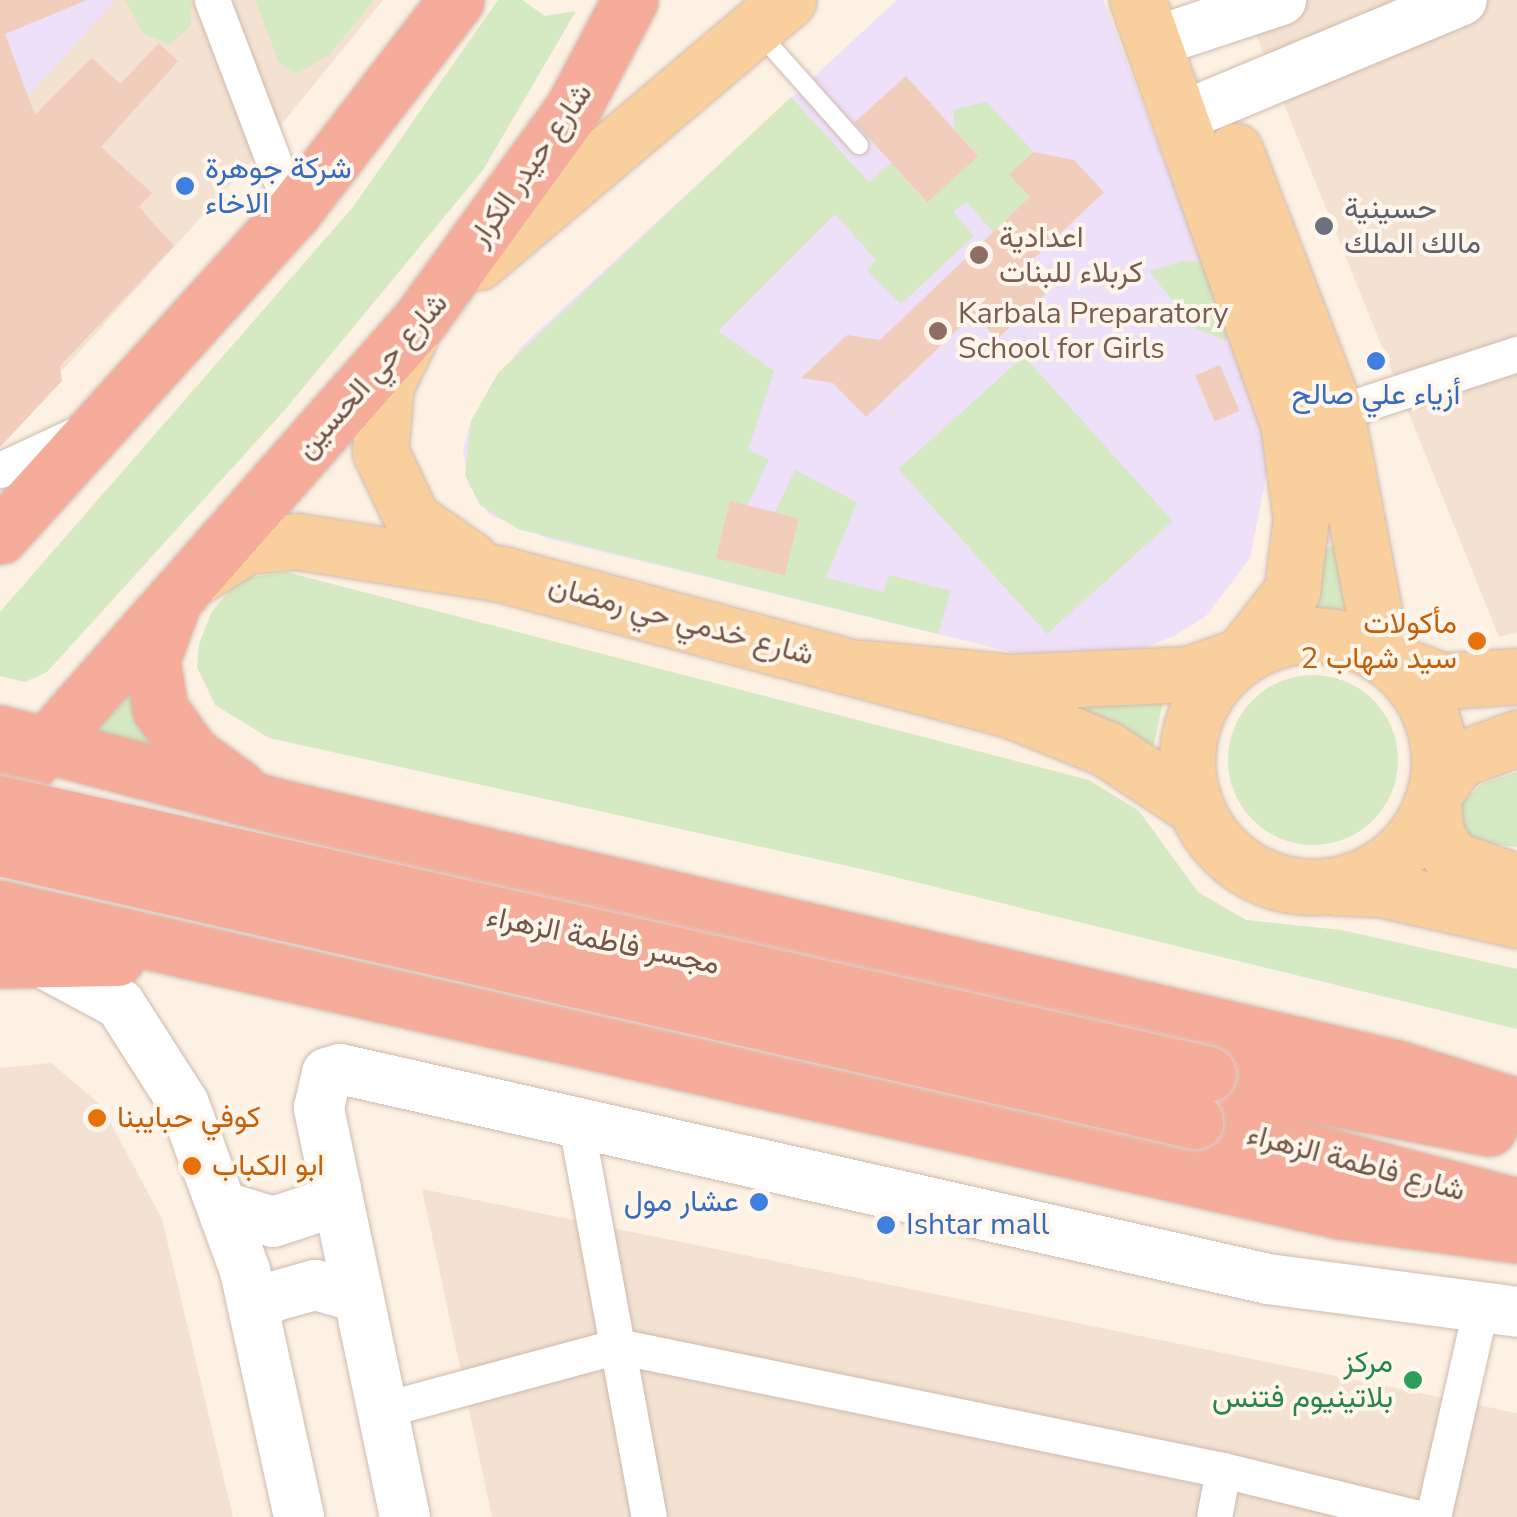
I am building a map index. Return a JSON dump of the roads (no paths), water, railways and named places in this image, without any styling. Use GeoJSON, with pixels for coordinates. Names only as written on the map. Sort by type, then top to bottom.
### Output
{"type":"FeatureCollection","features":[{"type":"Feature","properties":{"kind":"highway"},"geometry":{"type":"LineString","coordinates":[[0,536],[13,496],[116,407],[293,212],[456,0]]}},
{"type":"Feature","properties":{"kind":"highway","name":"شارع حيدر الكرار"},"geometry":{"type":"LineString","coordinates":[[419,321],[572,110],[630,0]]}},
{"type":"Feature","properties":{"kind":"highway","name":"شارع حي الحسين"},"geometry":{"type":"LineString","coordinates":[[0,801],[23,739],[188,583],[419,321]]}},
{"type":"Feature","properties":{"kind":"highway"},"geometry":{"type":"LineString","coordinates":[[188,583],[157,635],[153,673],[160,709],[214,772],[292,810]]}},
{"type":"Feature","properties":{"kind":"highway"},"geometry":{"type":"LineString","coordinates":[[23,739],[292,810],[1037,980],[1397,1068],[1517,1106]]}},
{"type":"Feature","properties":{"kind":"highway","name":"مجسر فاطمة الزهراء"},"geometry":{"type":"LineString","coordinates":[[0,801],[1201,1097]]}},
{"type":"Feature","properties":{"kind":"highway"},"geometry":{"type":"LineString","coordinates":[[232,965],[198,952],[173,926],[162,891],[168,855],[190,826],[222,808],[292,810]]}},
{"type":"Feature","properties":{"kind":"highway","name":"مجسر فاطمة الزهراء"},"geometry":{"type":"LineString","coordinates":[[0,848],[1201,1097]]}},
{"type":"Feature","properties":{"kind":"highway"},"geometry":{"type":"LineString","coordinates":[[0,908],[232,965],[1340,1211],[1517,1235]]}},
{"type":"Feature","properties":{"kind":"highway"},"geometry":{"type":"LineString","coordinates":[[16,959],[232,965]]}},
{"type":"Feature","properties":{"kind":"highway","name":"شارع فاطمة الزهراء"},"geometry":{"type":"LineString","coordinates":[[1201,1097],[1517,1133]]}},
{"type":"Feature","properties":{"kind":"highway","name":"شارع فاطمة الزهراء"},"geometry":{"type":"LineString","coordinates":[[1201,1097],[1517,1206]]}},
{"type":"Feature","properties":{"kind":"main road"},"geometry":{"type":"LineString","coordinates":[[1280,0],[1163,17],[1198,110],[1336,412],[1377,635],[1434,719],[1436,835],[1452,859],[1517,882]]}},
{"type":"Feature","properties":{"kind":"main road"},"geometry":{"type":"LineString","coordinates":[[1198,110],[1462,0]]}},
{"type":"Feature","properties":{"kind":"main road","name":"شارع حي الحسين"},"geometry":{"type":"LineString","coordinates":[[419,321],[530,214],[772,15]]}},
{"type":"Feature","properties":{"kind":"main road"},"geometry":{"type":"LineString","coordinates":[[1198,110],[1297,474],[1292,591],[1241,656],[1210,686],[1191,723],[1185,765],[1193,806],[1214,842],[1246,869],[1285,885],[1381,889],[1517,920]]}},
{"type":"Feature","properties":{"kind":"main road"},"geometry":{"type":"LineString","coordinates":[[419,321],[386,385],[379,422],[387,474],[431,536],[501,574]]}},
{"type":"Feature","properties":{"kind":"main road"},"geometry":{"type":"LineString","coordinates":[[188,583],[246,546],[296,541],[501,574]]}},
{"type":"Feature","properties":{"kind":"main road","name":"شارع خدمي حي رمضان"},"geometry":{"type":"LineString","coordinates":[[501,574],[862,668]]}},
{"type":"Feature","properties":{"kind":"main road"},"geometry":{"type":"LineString","coordinates":[[862,668],[1009,682],[1190,674],[1278,639],[1319,634],[1359,642],[1394,663],[1442,681],[1517,676]]}},
{"type":"Feature","properties":{"kind":"main road"},"geometry":{"type":"LineString","coordinates":[[862,668],[1075,734],[1193,806]]}},
{"type":"Feature","properties":{"kind":"main road"},"geometry":{"type":"LineString","coordinates":[[1326,888],[1392,861],[1458,760],[1517,738]]}},
{"type":"Feature","properties":{"kind":"main road"},"geometry":{"type":"LineString","coordinates":[[16,959],[94,983],[144,1034],[228,1208],[298,1517]]}},
{"type":"Feature","properties":{"kind":"main road"},"geometry":{"type":"LineString","coordinates":[[405,1517],[318,1092],[327,1073],[363,1071],[576,1124],[1268,1279],[1499,1309]]}},
{"type":"Feature","properties":{"kind":"main road"},"geometry":{"type":"LineString","coordinates":[[228,1208],[273,1222],[297,1218],[336,1189]]}},
{"type":"Feature","properties":{"kind":"main road"},"geometry":{"type":"LineString","coordinates":[[254,1312],[272,1297],[315,1285],[358,1297]]}},
{"type":"Feature","properties":{"kind":"street"},"geometry":{"type":"LineString","coordinates":[[212,0],[293,212]]}},
{"type":"Feature","properties":{"kind":"street"},"geometry":{"type":"LineString","coordinates":[[1336,412],[1517,354]]}},
{"type":"Feature","properties":{"kind":"street"},"geometry":{"type":"LineString","coordinates":[[576,1124],[649,1517]]}},
{"type":"Feature","properties":{"kind":"street"},"geometry":{"type":"LineString","coordinates":[[1433,1517],[1499,1309]]}},
{"type":"Feature","properties":{"kind":"street"},"geometry":{"type":"LineString","coordinates":[[382,1410],[616,1346],[1224,1470],[1414,1517]]}},
{"type":"Feature","properties":{"kind":"street"},"geometry":{"type":"LineString","coordinates":[[1214,1517],[1224,1470]]}},
{"type":"Feature","properties":{"kind":"lane"},"geometry":{"type":"LineString","coordinates":[[772,15],[859,145]]}},
{"type":"Feature","properties":{"kind":"place","name":"شركة جوهرة الاخاء"},"geometry":{"type":"Point","coordinates":[185,186]}},
{"type":"Feature","properties":{"kind":"place","name":"حسينية مالك الملك"},"geometry":{"type":"Point","coordinates":[1324,226]}},
{"type":"Feature","properties":{"kind":"place","name":"اعدادية كربلاء للبنات"},"geometry":{"type":"Point","coordinates":[979,255]}},
{"type":"Feature","properties":{"kind":"place","name":"Karbala Preparatory School for Girls"},"geometry":{"type":"Point","coordinates":[938,331]}},
{"type":"Feature","properties":{"kind":"place","name":"أزياء علي صالح"},"geometry":{"type":"Point","coordinates":[1376,361]}},
{"type":"Feature","properties":{"kind":"place","name":"مأكولات سيد شهاب 2"},"geometry":{"type":"Point","coordinates":[1477,641]}},
{"type":"Feature","properties":{"kind":"place","name":"كوفي حبايبنا"},"geometry":{"type":"Point","coordinates":[97,1118]}},
{"type":"Feature","properties":{"kind":"place","name":"ابو الكباب"},"geometry":{"type":"Point","coordinates":[192,1166]}},
{"type":"Feature","properties":{"kind":"place","name":"عشار مول"},"geometry":{"type":"Point","coordinates":[759,1202]}},
{"type":"Feature","properties":{"kind":"place","name":"Ishtar mall"},"geometry":{"type":"Point","coordinates":[886,1225]}},
{"type":"Feature","properties":{"kind":"place","name":"مركز بلاتينيوم فتنس"},"geometry":{"type":"Point","coordinates":[1413,1380]}}]}
